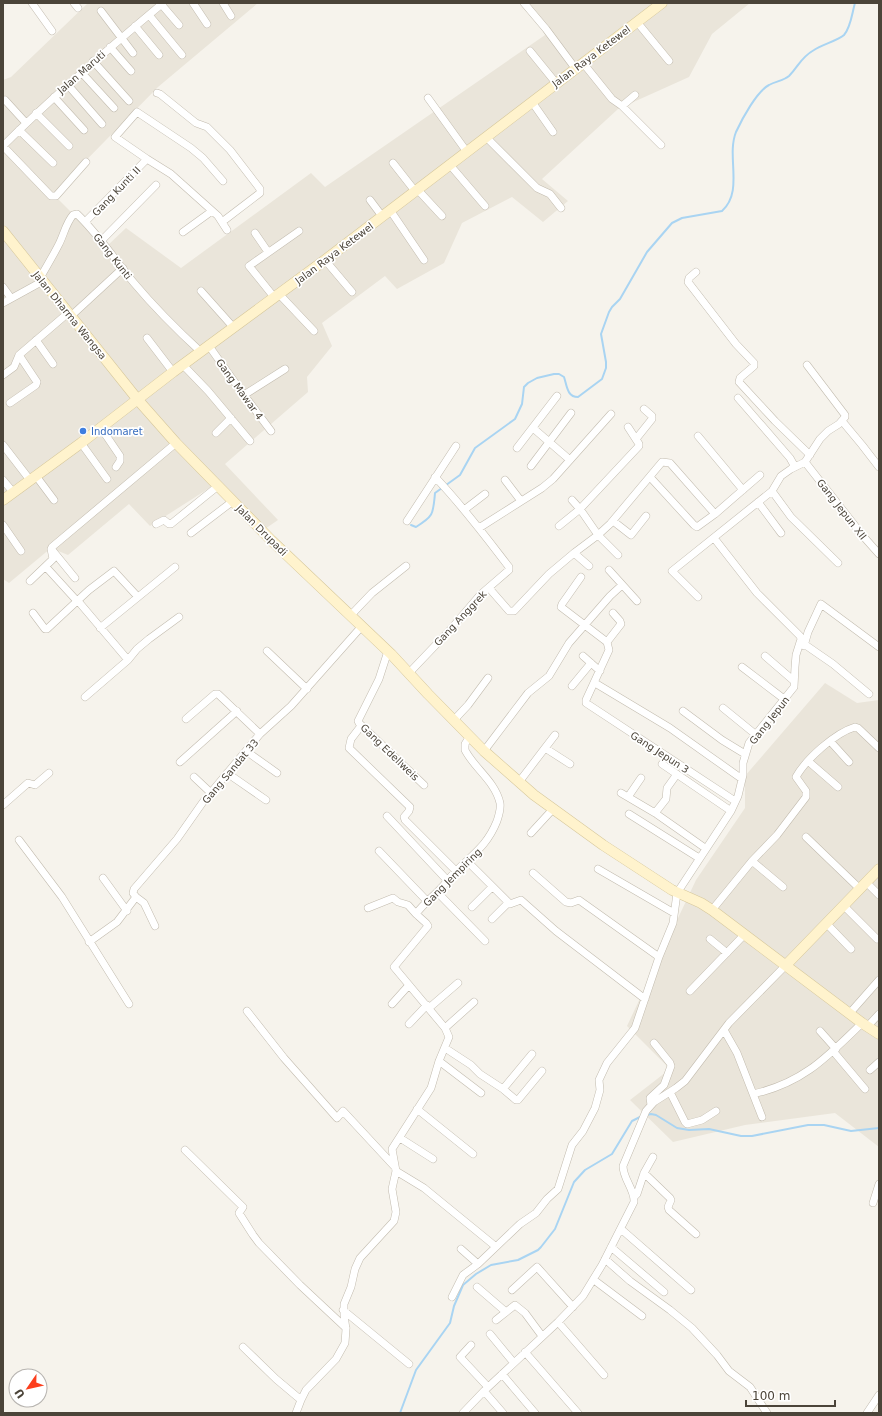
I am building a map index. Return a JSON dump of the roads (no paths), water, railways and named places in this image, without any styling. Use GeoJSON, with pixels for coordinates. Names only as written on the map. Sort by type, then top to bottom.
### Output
{"type":"FeatureCollection","features":[{"type":"Feature","properties":{"kind":"street"},"geometry":{"type":"LineString","coordinates":[[32,3],[52,30]]}},
{"type":"Feature","properties":{"kind":"street"},"geometry":{"type":"LineString","coordinates":[[193,3],[207,24]]}},
{"type":"Feature","properties":{"kind":"street"},"geometry":{"type":"LineString","coordinates":[[222,3],[231,16]]}},
{"type":"Feature","properties":{"kind":"street"},"geometry":{"type":"LineString","coordinates":[[524,3],[579,65],[612,99],[622,106],[661,145]]}},
{"type":"Feature","properties":{"kind":"street","name":"Jalan Raya Ketewel"},"geometry":{"type":"LineString","coordinates":[[3,500],[325,260],[661,3]]}},
{"type":"Feature","properties":{"kind":"street"},"geometry":{"type":"LineString","coordinates":[[159,4],[179,25]]}},
{"type":"Feature","properties":{"kind":"street","name":"Jalan Maruti"},"geometry":{"type":"LineString","coordinates":[[3,146],[66,84],[149,15],[159,4]]}},
{"type":"Feature","properties":{"kind":"street"},"geometry":{"type":"LineString","coordinates":[[101,11],[133,53]]}},
{"type":"Feature","properties":{"kind":"street"},"geometry":{"type":"LineString","coordinates":[[149,15],[182,55]]}},
{"type":"Feature","properties":{"kind":"street"},"geometry":{"type":"LineString","coordinates":[[637,22],[669,62]]}},
{"type":"Feature","properties":{"kind":"street"},"geometry":{"type":"LineString","coordinates":[[135,26],[159,55]]}},
{"type":"Feature","properties":{"kind":"street"},"geometry":{"type":"LineString","coordinates":[[110,47],[131,71]]}},
{"type":"Feature","properties":{"kind":"street"},"geometry":{"type":"LineString","coordinates":[[530,51],[556,83]]}},
{"type":"Feature","properties":{"kind":"street"},"geometry":{"type":"LineString","coordinates":[[93,61],[129,101]]}},
{"type":"Feature","properties":{"kind":"street"},"geometry":{"type":"LineString","coordinates":[[80,72],[114,108]]}},
{"type":"Feature","properties":{"kind":"street"},"geometry":{"type":"LineString","coordinates":[[66,84],[102,124]]}},
{"type":"Feature","properties":{"kind":"street"},"geometry":{"type":"LineString","coordinates":[[157,93],[196,123],[210,129],[230,150],[260,189],[260,193],[222,222]]}},
{"type":"Feature","properties":{"kind":"street"},"geometry":{"type":"LineString","coordinates":[[622,106],[635,95]]}},
{"type":"Feature","properties":{"kind":"street"},"geometry":{"type":"LineString","coordinates":[[54,97],[84,130]]}},
{"type":"Feature","properties":{"kind":"street"},"geometry":{"type":"LineString","coordinates":[[428,98],[467,152]]}},
{"type":"Feature","properties":{"kind":"street"},"geometry":{"type":"LineString","coordinates":[[5,100],[26,123]]}},
{"type":"Feature","properties":{"kind":"street"},"geometry":{"type":"LineString","coordinates":[[532,102],[553,132]]}},
{"type":"Feature","properties":{"kind":"street"},"geometry":{"type":"LineString","coordinates":[[223,181],[191,148],[137,112],[115,137],[171,174],[212,211],[227,230]]}},
{"type":"Feature","properties":{"kind":"street"},"geometry":{"type":"LineString","coordinates":[[36,113],[69,146]]}},
{"type":"Feature","properties":{"kind":"street"},"geometry":{"type":"LineString","coordinates":[[19,130],[53,163]]}},
{"type":"Feature","properties":{"kind":"street"},"geometry":{"type":"LineString","coordinates":[[486,137],[538,188],[550,194],[561,208]]}},
{"type":"Feature","properties":{"kind":"street"},"geometry":{"type":"LineString","coordinates":[[3,146],[52,196],[56,196],[86,162]]}},
{"type":"Feature","properties":{"kind":"street","name":"Gang Kunti II"},"geometry":{"type":"LineString","coordinates":[[85,222],[147,159]]}},
{"type":"Feature","properties":{"kind":"street"},"geometry":{"type":"LineString","coordinates":[[393,163],[416,190],[442,216]]}},
{"type":"Feature","properties":{"kind":"street"},"geometry":{"type":"LineString","coordinates":[[450,164],[485,206]]}},
{"type":"Feature","properties":{"kind":"street"},"geometry":{"type":"LineString","coordinates":[[102,240],[156,185]]}},
{"type":"Feature","properties":{"kind":"street"},"geometry":{"type":"LineString","coordinates":[[370,200],[386,213],[424,260]]}},
{"type":"Feature","properties":{"kind":"street"},"geometry":{"type":"LineString","coordinates":[[183,232],[212,211]]}},
{"type":"Feature","properties":{"kind":"street"},"geometry":{"type":"LineString","coordinates":[[3,303],[42,280],[71,217],[75,214],[85,222]]}},
{"type":"Feature","properties":{"kind":"street","name":"Gang Kunti"},"geometry":{"type":"LineString","coordinates":[[85,222],[102,240],[134,283],[166,320],[205,349]]}},
{"type":"Feature","properties":{"kind":"street","name":"Jalan Dharma Wangsa"},"geometry":{"type":"LineString","coordinates":[[3,231],[138,400]]}},
{"type":"Feature","properties":{"kind":"street"},"geometry":{"type":"LineString","coordinates":[[299,231],[249,265],[249,267],[314,331]]}},
{"type":"Feature","properties":{"kind":"street"},"geometry":{"type":"LineString","coordinates":[[254,233],[268,252]]}},
{"type":"Feature","properties":{"kind":"street"},"geometry":{"type":"LineString","coordinates":[[325,260],[352,292]]}},
{"type":"Feature","properties":{"kind":"street"},"geometry":{"type":"LineString","coordinates":[[3,375],[14,366],[19,355],[70,314],[123,268]]}},
{"type":"Feature","properties":{"kind":"street"},"geometry":{"type":"LineString","coordinates":[[696,272],[689,278],[688,282],[736,344],[754,364],[740,378],[739,382],[775,421],[810,455]]}},
{"type":"Feature","properties":{"kind":"street"},"geometry":{"type":"LineString","coordinates":[[3,286],[11,298]]}},
{"type":"Feature","properties":{"kind":"street"},"geometry":{"type":"LineString","coordinates":[[201,291],[234,328]]}},
{"type":"Feature","properties":{"kind":"street"},"geometry":{"type":"LineString","coordinates":[[147,338],[174,372]]}},
{"type":"Feature","properties":{"kind":"street"},"geometry":{"type":"LineString","coordinates":[[36,340],[53,364]]}},
{"type":"Feature","properties":{"kind":"street","name":"Gang Mawar 4"},"geometry":{"type":"LineString","coordinates":[[205,349],[272,431]]}},
{"type":"Feature","properties":{"kind":"street"},"geometry":{"type":"LineString","coordinates":[[10,403],[36,385],[37,382],[19,355]]}},
{"type":"Feature","properties":{"kind":"street"},"geometry":{"type":"LineString","coordinates":[[183,365],[232,418],[250,440]]}},
{"type":"Feature","properties":{"kind":"street"},"geometry":{"type":"LineString","coordinates":[[698,597],[672,571],[772,491],[781,476],[791,468],[805,462],[825,433],[842,421],[845,417],[807,365]]}},
{"type":"Feature","properties":{"kind":"street"},"geometry":{"type":"LineString","coordinates":[[244,395],[285,369]]}},
{"type":"Feature","properties":{"kind":"street"},"geometry":{"type":"LineString","coordinates":[[517,448],[557,396]]}},
{"type":"Feature","properties":{"kind":"street"},"geometry":{"type":"LineString","coordinates":[[738,398],[790,458],[795,467]]}},
{"type":"Feature","properties":{"kind":"street","name":"Jalan Drupadi"},"geometry":{"type":"LineString","coordinates":[[138,400],[176,443],[218,486],[392,655],[484,751],[519,782],[553,809],[640,870],[677,893],[702,903],[849,1014],[879,1034]]}},
{"type":"Feature","properties":{"kind":"street"},"geometry":{"type":"LineString","coordinates":[[636,439],[652,418],[644,409]]}},
{"type":"Feature","properties":{"kind":"street"},"geometry":{"type":"LineString","coordinates":[[531,466],[571,412]]}},
{"type":"Feature","properties":{"kind":"street"},"geometry":{"type":"LineString","coordinates":[[479,528],[542,488],[570,460],[611,414]]}},
{"type":"Feature","properties":{"kind":"street"},"geometry":{"type":"LineString","coordinates":[[216,433],[232,418]]}},
{"type":"Feature","properties":{"kind":"street"},"geometry":{"type":"LineString","coordinates":[[842,421],[879,467]]}},
{"type":"Feature","properties":{"kind":"street"},"geometry":{"type":"LineString","coordinates":[[559,526],[580,509],[639,446],[628,427]]}},
{"type":"Feature","properties":{"kind":"street"},"geometry":{"type":"LineString","coordinates":[[101,428],[120,456],[120,461],[116,467]]}},
{"type":"Feature","properties":{"kind":"street"},"geometry":{"type":"LineString","coordinates":[[533,428],[570,460]]}},
{"type":"Feature","properties":{"kind":"street"},"geometry":{"type":"LineString","coordinates":[[698,436],[743,490]]}},
{"type":"Feature","properties":{"kind":"street"},"geometry":{"type":"LineString","coordinates":[[81,443],[107,480]]}},
{"type":"Feature","properties":{"kind":"street"},"geometry":{"type":"LineString","coordinates":[[51,548],[176,443]]}},
{"type":"Feature","properties":{"kind":"street"},"geometry":{"type":"LineString","coordinates":[[3,444],[54,500]]}},
{"type":"Feature","properties":{"kind":"street"},"geometry":{"type":"LineString","coordinates":[[407,521],[456,446]]}},
{"type":"Feature","properties":{"kind":"street"},"geometry":{"type":"LineString","coordinates":[[489,588],[509,610],[513,611],[549,574],[574,552],[598,535],[613,520],[662,462],[670,463],[715,514]]}},
{"type":"Feature","properties":{"kind":"street","name":"Gang Jepun XII"},"geometry":{"type":"LineString","coordinates":[[805,462],[879,554]]}},
{"type":"Feature","properties":{"kind":"street"},"geometry":{"type":"LineString","coordinates":[[650,477],[696,527],[701,526],[760,475]]}},
{"type":"Feature","properties":{"kind":"street","name":"Gang Anggrek"},"geometry":{"type":"LineString","coordinates":[[409,673],[450,630],[480,594],[509,571],[509,568],[479,528],[447,489],[435,477]]}},
{"type":"Feature","properties":{"kind":"street"},"geometry":{"type":"LineString","coordinates":[[3,480],[13,492]]}},
{"type":"Feature","properties":{"kind":"street"},"geometry":{"type":"LineString","coordinates":[[505,480],[521,502]]}},
{"type":"Feature","properties":{"kind":"street"},"geometry":{"type":"LineString","coordinates":[[156,524],[163,520],[171,524],[218,486]]}},
{"type":"Feature","properties":{"kind":"street"},"geometry":{"type":"LineString","coordinates":[[772,491],[792,517],[838,563]]}},
{"type":"Feature","properties":{"kind":"street"},"geometry":{"type":"LineString","coordinates":[[464,510],[485,494]]}},
{"type":"Feature","properties":{"kind":"street"},"geometry":{"type":"LineString","coordinates":[[572,500],[598,535],[618,555]]}},
{"type":"Feature","properties":{"kind":"street"},"geometry":{"type":"LineString","coordinates":[[191,533],[233,501]]}},
{"type":"Feature","properties":{"kind":"street"},"geometry":{"type":"LineString","coordinates":[[758,502],[781,533]]}},
{"type":"Feature","properties":{"kind":"street"},"geometry":{"type":"LineString","coordinates":[[613,520],[631,535],[646,516]]}},
{"type":"Feature","properties":{"kind":"street"},"geometry":{"type":"LineString","coordinates":[[3,525],[21,551]]}},
{"type":"Feature","properties":{"kind":"street","name":"Gang Jepun"},"geometry":{"type":"LineString","coordinates":[[677,893],[705,848],[731,811],[740,792],[743,763],[749,743],[794,687],[796,655],[801,646],[800,636],[757,593],[714,538]]}},
{"type":"Feature","properties":{"kind":"street"},"geometry":{"type":"LineString","coordinates":[[30,581],[46,568],[54,559],[51,548]]}},
{"type":"Feature","properties":{"kind":"street"},"geometry":{"type":"LineString","coordinates":[[51,548],[75,578]]}},
{"type":"Feature","properties":{"kind":"street"},"geometry":{"type":"LineString","coordinates":[[574,552],[589,566]]}},
{"type":"Feature","properties":{"kind":"street"},"geometry":{"type":"LineString","coordinates":[[351,615],[372,593],[406,566]]}},
{"type":"Feature","properties":{"kind":"street"},"geometry":{"type":"LineString","coordinates":[[46,568],[78,601],[128,660]]}},
{"type":"Feature","properties":{"kind":"street"},"geometry":{"type":"LineString","coordinates":[[100,628],[175,568]]}},
{"type":"Feature","properties":{"kind":"street"},"geometry":{"type":"LineString","coordinates":[[609,570],[637,601]]}},
{"type":"Feature","properties":{"kind":"street"},"geometry":{"type":"LineString","coordinates":[[34,613],[46,629],[89,590],[114,571],[138,597]]}},
{"type":"Feature","properties":{"kind":"street"},"geometry":{"type":"LineString","coordinates":[[581,577],[560,606],[608,642]]}},
{"type":"Feature","properties":{"kind":"street"},"geometry":{"type":"LineString","coordinates":[[484,751],[528,693],[549,676],[569,643],[610,596],[622,585]]}},
{"type":"Feature","properties":{"kind":"street"},"geometry":{"type":"LineString","coordinates":[[869,694],[828,660],[801,646],[821,604],[879,647]]}},
{"type":"Feature","properties":{"kind":"street"},"geometry":{"type":"LineString","coordinates":[[613,612],[621,624],[608,642],[609,650],[594,683],[670,728],[742,779]]}},
{"type":"Feature","properties":{"kind":"street"},"geometry":{"type":"LineString","coordinates":[[85,697],[128,660],[149,639],[179,616]]}},
{"type":"Feature","properties":{"kind":"street","name":"Gang Sandat 33"},"geometry":{"type":"LineString","coordinates":[[136,897],[133,893],[134,889],[177,839],[211,792],[260,734],[291,706],[362,626]]}},
{"type":"Feature","properties":{"kind":"street"},"geometry":{"type":"LineString","coordinates":[[267,651],[307,689]]}},
{"type":"Feature","properties":{"kind":"street","name":"Gang Edellweis"},"geometry":{"type":"LineString","coordinates":[[392,655],[358,721],[361,726],[424,785]]}},
{"type":"Feature","properties":{"kind":"street"},"geometry":{"type":"LineString","coordinates":[[584,656],[600,671]]}},
{"type":"Feature","properties":{"kind":"street"},"geometry":{"type":"LineString","coordinates":[[765,656],[794,681]]}},
{"type":"Feature","properties":{"kind":"street"},"geometry":{"type":"LineString","coordinates":[[572,686],[591,663]]}},
{"type":"Feature","properties":{"kind":"street"},"geometry":{"type":"LineString","coordinates":[[742,667],[784,699]]}},
{"type":"Feature","properties":{"kind":"street"},"geometry":{"type":"LineString","coordinates":[[454,720],[468,705],[488,678]]}},
{"type":"Feature","properties":{"kind":"street","name":"Gang Jepun 3"},"geometry":{"type":"LineString","coordinates":[[594,683],[585,702],[735,801]]}},
{"type":"Feature","properties":{"kind":"street"},"geometry":{"type":"LineString","coordinates":[[186,719],[215,694],[219,694],[260,734]]}},
{"type":"Feature","properties":{"kind":"street"},"geometry":{"type":"LineString","coordinates":[[723,708],[755,734]]}},
{"type":"Feature","properties":{"kind":"street"},"geometry":{"type":"LineString","coordinates":[[180,762],[236,711]]}},
{"type":"Feature","properties":{"kind":"street"},"geometry":{"type":"LineString","coordinates":[[683,711],[722,740],[745,754]]}},
{"type":"Feature","properties":{"kind":"street"},"geometry":{"type":"LineString","coordinates":[[361,726],[351,739],[349,748],[410,807],[410,811],[404,817],[405,820],[456,871]]}},
{"type":"Feature","properties":{"kind":"street"},"geometry":{"type":"LineString","coordinates":[[712,910],[752,861],[777,836],[806,797],[806,791],[796,778],[808,761],[830,741],[855,727],[878,745]]}},
{"type":"Feature","properties":{"kind":"street"},"geometry":{"type":"LineString","coordinates":[[519,782],[555,735]]}},
{"type":"Feature","properties":{"kind":"street","name":"Gang Jempiring"},"geometry":{"type":"LineString","coordinates":[[445,1028],[394,967],[428,926],[416,914],[426,901],[482,847],[492,833],[500,813],[500,803],[496,792],[484,773],[465,750],[465,744],[470,736]]}},
{"type":"Feature","properties":{"kind":"street"},"geometry":{"type":"LineString","coordinates":[[830,741],[849,762]]}},
{"type":"Feature","properties":{"kind":"street"},"geometry":{"type":"LineString","coordinates":[[545,748],[570,764]]}},
{"type":"Feature","properties":{"kind":"street"},"geometry":{"type":"LineString","coordinates":[[246,751],[277,773]]}},
{"type":"Feature","properties":{"kind":"street"},"geometry":{"type":"LineString","coordinates":[[808,761],[838,787]]}},
{"type":"Feature","properties":{"kind":"street"},"geometry":{"type":"LineString","coordinates":[[662,764],[731,811]]}},
{"type":"Feature","properties":{"kind":"street"},"geometry":{"type":"LineString","coordinates":[[3,804],[28,783],[35,785],[49,773]]}},
{"type":"Feature","properties":{"kind":"street"},"geometry":{"type":"LineString","coordinates":[[227,773],[266,800]]}},
{"type":"Feature","properties":{"kind":"street"},"geometry":{"type":"LineString","coordinates":[[655,813],[666,799],[667,788],[676,774]]}},
{"type":"Feature","properties":{"kind":"street"},"geometry":{"type":"LineString","coordinates":[[194,777],[211,792]]}},
{"type":"Feature","properties":{"kind":"street"},"geometry":{"type":"LineString","coordinates":[[628,797],[642,778]]}},
{"type":"Feature","properties":{"kind":"street"},"geometry":{"type":"LineString","coordinates":[[621,793],[655,813],[705,848]]}},
{"type":"Feature","properties":{"kind":"street"},"geometry":{"type":"LineString","coordinates":[[531,833],[553,809]]}},
{"type":"Feature","properties":{"kind":"street"},"geometry":{"type":"LineString","coordinates":[[629,814],[699,858]]}},
{"type":"Feature","properties":{"kind":"street"},"geometry":{"type":"LineString","coordinates":[[387,816],[447,880]]}},
{"type":"Feature","properties":{"kind":"street"},"geometry":{"type":"LineString","coordinates":[[806,837],[863,885],[879,895]]}},
{"type":"Feature","properties":{"kind":"street"},"geometry":{"type":"LineString","coordinates":[[19,840],[62,897],[129,1004]]}},
{"type":"Feature","properties":{"kind":"street"},"geometry":{"type":"LineString","coordinates":[[379,851],[426,901]]}},
{"type":"Feature","properties":{"kind":"street"},"geometry":{"type":"LineString","coordinates":[[752,861],[782,887]]}},
{"type":"Feature","properties":{"kind":"street"},"geometry":{"type":"LineString","coordinates":[[467,862],[508,902],[512,904],[521,900],[556,931],[645,999]]}},
{"type":"Feature","properties":{"kind":"street"},"geometry":{"type":"LineString","coordinates":[[598,869],[674,914]]}},
{"type":"Feature","properties":{"kind":"street"},"geometry":{"type":"LineString","coordinates":[[634,1197],[623,1172],[623,1166],[642,1117],[651,1105],[685,1081],[724,1030],[879,869]]}},
{"type":"Feature","properties":{"kind":"street"},"geometry":{"type":"LineString","coordinates":[[533,873],[566,902],[571,903],[579,900],[659,957]]}},
{"type":"Feature","properties":{"kind":"street"},"geometry":{"type":"LineString","coordinates":[[103,878],[127,911]]}},
{"type":"Feature","properties":{"kind":"street"},"geometry":{"type":"LineString","coordinates":[[472,907],[492,887]]}},
{"type":"Feature","properties":{"kind":"street"},"geometry":{"type":"LineString","coordinates":[[437,892],[485,941]]}},
{"type":"Feature","properties":{"kind":"street"},"geometry":{"type":"LineString","coordinates":[[452,1297],[463,1275],[478,1264],[495,1246],[520,1224],[536,1213],[544,1201],[558,1189],[572,1145],[583,1131],[595,1108],[600,1090],[598,1080],[607,1063],[635,1028],[659,957],[673,923],[677,893]]}},
{"type":"Feature","properties":{"kind":"street"},"geometry":{"type":"LineString","coordinates":[[89,942],[117,922],[127,911],[136,897],[144,903],[155,926]]}},
{"type":"Feature","properties":{"kind":"street"},"geometry":{"type":"LineString","coordinates":[[368,908],[393,898],[398,902],[408,905],[416,914]]}},
{"type":"Feature","properties":{"kind":"street"},"geometry":{"type":"LineString","coordinates":[[492,919],[508,902]]}},
{"type":"Feature","properties":{"kind":"street"},"geometry":{"type":"LineString","coordinates":[[843,906],[877,938]]}},
{"type":"Feature","properties":{"kind":"street"},"geometry":{"type":"LineString","coordinates":[[826,923],[851,949]]}},
{"type":"Feature","properties":{"kind":"street"},"geometry":{"type":"LineString","coordinates":[[690,991],[745,934]]}},
{"type":"Feature","properties":{"kind":"street"},"geometry":{"type":"LineString","coordinates":[[710,939],[727,953]]}},
{"type":"Feature","properties":{"kind":"street"},"geometry":{"type":"LineString","coordinates":[[849,1014],[879,980]]}},
{"type":"Feature","properties":{"kind":"street"},"geometry":{"type":"LineString","coordinates":[[409,1024],[428,1006],[458,983]]}},
{"type":"Feature","properties":{"kind":"street"},"geometry":{"type":"LineString","coordinates":[[392,1004],[409,985]]}},
{"type":"Feature","properties":{"kind":"street"},"geometry":{"type":"LineString","coordinates":[[296,1413],[306,1390],[336,1359],[345,1344],[346,1328],[343,1310],[351,1287],[355,1269],[360,1258],[390,1226],[395,1218],[396,1207],[392,1189],[396,1169],[392,1149],[432,1085],[439,1061],[449,1037],[445,1028],[474,1002]]}},
{"type":"Feature","properties":{"kind":"street"},"geometry":{"type":"LineString","coordinates":[[247,1011],[280,1054],[337,1118],[343,1111],[396,1169],[424,1188],[495,1246]]}},
{"type":"Feature","properties":{"kind":"street"},"geometry":{"type":"LineString","coordinates":[[753,1094],[780,1087],[798,1078],[812,1069],[879,1014]]}},
{"type":"Feature","properties":{"kind":"street"},"geometry":{"type":"LineString","coordinates":[[724,1030],[737,1053],[762,1117]]}},
{"type":"Feature","properties":{"kind":"street"},"geometry":{"type":"LineString","coordinates":[[820,1031],[865,1089]]}},
{"type":"Feature","properties":{"kind":"street"},"geometry":{"type":"LineString","coordinates":[[651,1105],[650,1098],[664,1086],[671,1066],[654,1043]]}},
{"type":"Feature","properties":{"kind":"street"},"geometry":{"type":"LineString","coordinates":[[445,1048],[503,1089],[510,1097],[517,1100],[542,1071]]}},
{"type":"Feature","properties":{"kind":"street"},"geometry":{"type":"LineString","coordinates":[[503,1089],[532,1054]]}},
{"type":"Feature","properties":{"kind":"street"},"geometry":{"type":"LineString","coordinates":[[439,1061],[481,1093]]}},
{"type":"Feature","properties":{"kind":"street"},"geometry":{"type":"LineString","coordinates":[[870,1070],[879,1062]]}},
{"type":"Feature","properties":{"kind":"street"},"geometry":{"type":"LineString","coordinates":[[670,1092],[687,1124],[702,1120],[716,1111]]}},
{"type":"Feature","properties":{"kind":"street"},"geometry":{"type":"LineString","coordinates":[[417,1109],[473,1154]]}},
{"type":"Feature","properties":{"kind":"street"},"geometry":{"type":"LineString","coordinates":[[400,1138],[433,1159]]}},
{"type":"Feature","properties":{"kind":"street"},"geometry":{"type":"LineString","coordinates":[[185,1150],[243,1207],[239,1213],[259,1243],[300,1285],[346,1328]]}},
{"type":"Feature","properties":{"kind":"street"},"geometry":{"type":"LineString","coordinates":[[463,1413],[486,1389],[573,1307],[594,1280],[634,1202],[634,1197],[644,1173],[653,1157]]}},
{"type":"Feature","properties":{"kind":"street"},"geometry":{"type":"LineString","coordinates":[[644,1173],[670,1198],[671,1200],[668,1207],[669,1210],[696,1234]]}},
{"type":"Feature","properties":{"kind":"street"},"geometry":{"type":"LineString","coordinates":[[873,1203],[879,1184]]}},
{"type":"Feature","properties":{"kind":"street"},"geometry":{"type":"LineString","coordinates":[[621,1229],[691,1290]]}},
{"type":"Feature","properties":{"kind":"street"},"geometry":{"type":"LineString","coordinates":[[611,1247],[664,1292]]}},
{"type":"Feature","properties":{"kind":"street"},"geometry":{"type":"LineString","coordinates":[[461,1249],[478,1264]]}},
{"type":"Feature","properties":{"kind":"street"},"geometry":{"type":"LineString","coordinates":[[605,1259],[630,1281],[692,1328],[717,1355],[728,1371],[750,1387],[767,1413]]}},
{"type":"Feature","properties":{"kind":"street"},"geometry":{"type":"LineString","coordinates":[[512,1290],[537,1267],[573,1307]]}},
{"type":"Feature","properties":{"kind":"street"},"geometry":{"type":"LineString","coordinates":[[594,1280],[642,1316]]}},
{"type":"Feature","properties":{"kind":"street"},"geometry":{"type":"LineString","coordinates":[[477,1287],[506,1312]]}},
{"type":"Feature","properties":{"kind":"street"},"geometry":{"type":"LineString","coordinates":[[496,1320],[514,1306],[518,1306],[542,1336]]}},
{"type":"Feature","properties":{"kind":"street"},"geometry":{"type":"LineString","coordinates":[[343,1310],[408,1364]]}},
{"type":"Feature","properties":{"kind":"street"},"geometry":{"type":"LineString","coordinates":[[558,1322],[604,1375]]}},
{"type":"Feature","properties":{"kind":"street"},"geometry":{"type":"LineString","coordinates":[[490,1334],[514,1363]]}},
{"type":"Feature","properties":{"kind":"street"},"geometry":{"type":"LineString","coordinates":[[471,1346],[460,1356],[503,1413]]}},
{"type":"Feature","properties":{"kind":"street"},"geometry":{"type":"LineString","coordinates":[[243,1347],[271,1375],[301,1400]]}},
{"type":"Feature","properties":{"kind":"street"},"geometry":{"type":"LineString","coordinates":[[525,1352],[578,1413]]}},
{"type":"Feature","properties":{"kind":"street"},"geometry":{"type":"LineString","coordinates":[[502,1374],[536,1413]]}},
{"type":"Feature","properties":{"kind":"street"},"geometry":{"type":"LineString","coordinates":[[867,1413],[879,1395]]}},
{"type":"Feature","properties":{"kind":"waterway"},"geometry":{"type":"LineString","coordinates":[[411,525],[416,527],[432,514],[435,493],[460,475],[475,448],[515,419],[522,404],[524,387],[528,383],[537,378],[559,374],[564,377],[570,393],[574,397],[578,397],[602,379],[606,368],[606,362],[601,334],[609,312],[620,299],[647,252],[672,223],[682,218],[722,211],[729,203],[733,184],[733,142],[736,132],[750,106],[764,88],[789,76],[809,53],[844,35],[850,24],[855,3]]}},
{"type":"Feature","properties":{"kind":"waterway"},"geometry":{"type":"LineString","coordinates":[[646,1115],[656,1115],[677,1128],[689,1130],[709,1129],[741,1136],[752,1136],[808,1125],[824,1125],[851,1131],[879,1128]]}},
{"type":"Feature","properties":{"kind":"waterway"},"geometry":{"type":"LineString","coordinates":[[400,1413],[416,1370],[450,1323],[454,1306],[463,1285],[476,1274],[491,1265],[518,1260],[538,1250],[555,1229],[574,1182],[585,1170],[612,1154],[632,1121],[642,1116]]}},
{"type":"Feature","properties":{"kind":"place","name":"Indomaret"},"geometry":{"type":"Point","coordinates":[83,431]}}]}
